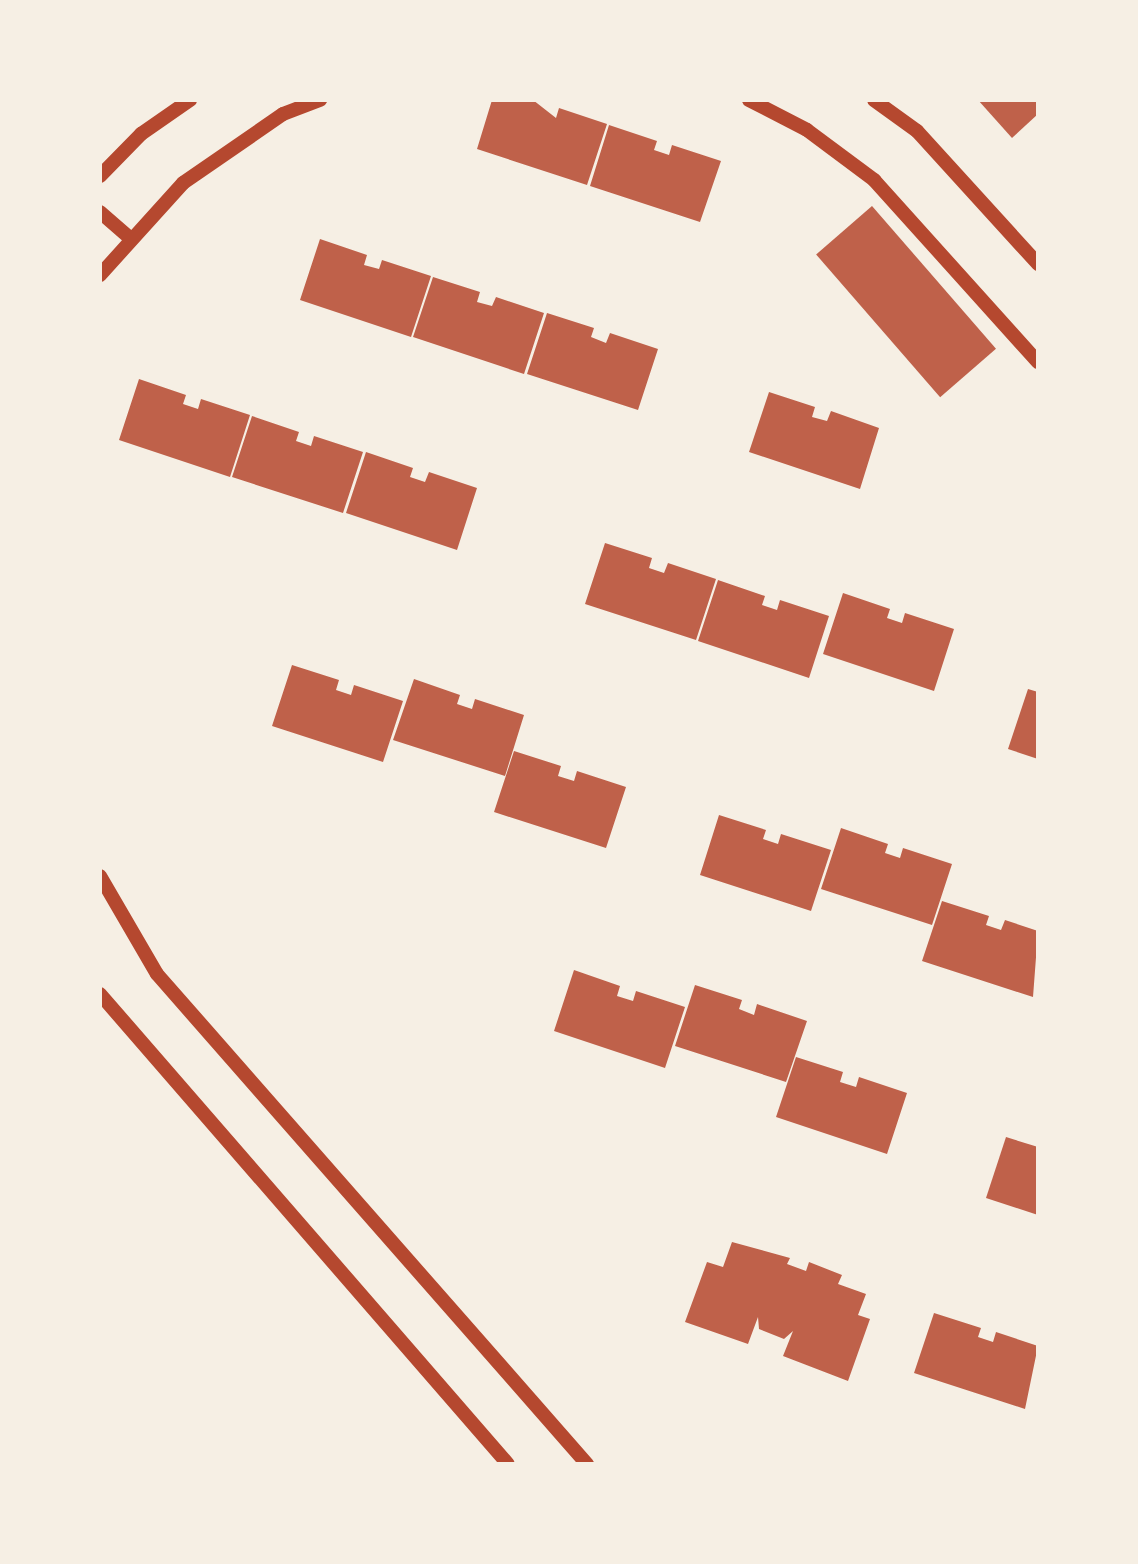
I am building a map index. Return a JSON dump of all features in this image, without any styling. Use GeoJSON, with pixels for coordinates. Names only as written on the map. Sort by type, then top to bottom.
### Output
{"type":"FeatureCollection","features":[{"type":"Feature","properties":{"kind":"street"},"geometry":{"type":"LineString","coordinates":[[100,176],[141,134],[190,100]]}},
{"type":"Feature","properties":{"kind":"street"},"geometry":{"type":"LineString","coordinates":[[100,275],[130,238],[183,183],[283,114],[320,100]]}},
{"type":"Feature","properties":{"kind":"street"},"geometry":{"type":"LineString","coordinates":[[749,100],[807,130],[874,180],[1038,362]]}},
{"type":"Feature","properties":{"kind":"street"},"geometry":{"type":"LineString","coordinates":[[874,100],[917,131],[1038,264]]}},
{"type":"Feature","properties":{"kind":"street"},"geometry":{"type":"LineString","coordinates":[[100,212],[130,238]]}},
{"type":"Feature","properties":{"kind":"street"},"geometry":{"type":"LineString","coordinates":[[100,876],[157,974],[587,1464]]}},
{"type":"Feature","properties":{"kind":"street"},"geometry":{"type":"LineString","coordinates":[[100,994],[508,1464]]}},
{"type":"Feature","properties":{"kind":"building"},"geometry":{"type":"Polygon","coordinates":[[[492,100],[533,100],[556,118],[559,108],[607,124],[587,185],[477,149],[492,100]]]}},
{"type":"Feature","properties":{"kind":"building"},"geometry":{"type":"Polygon","coordinates":[[[978,100],[1038,100],[1038,114],[1012,138],[978,100]]]}},
{"type":"Feature","properties":{"kind":"building"},"geometry":{"type":"Polygon","coordinates":[[[609,125],[657,141],[654,150],[669,155],[672,145],[721,161],[700,222],[590,186],[609,125]]]}},
{"type":"Feature","properties":{"kind":"building"},"geometry":{"type":"Polygon","coordinates":[[[872,206],[996,349],[940,397],[816,255],[872,206]]]}},
{"type":"Feature","properties":{"kind":"building"},"geometry":{"type":"Polygon","coordinates":[[[320,239],[367,255],[364,265],[379,269],[382,260],[431,276],[411,337],[300,300],[320,239]]]}},
{"type":"Feature","properties":{"kind":"building"},"geometry":{"type":"Polygon","coordinates":[[[433,277],[480,292],[477,302],[492,306],[496,297],[544,313],[524,374],[413,337],[433,277]]]}},
{"type":"Feature","properties":{"kind":"building"},"geometry":{"type":"Polygon","coordinates":[[[547,313],[594,328],[591,337],[606,343],[610,333],[658,349],[638,410],[527,374],[547,313]]]}},
{"type":"Feature","properties":{"kind":"building"},"geometry":{"type":"Polygon","coordinates":[[[139,379],[186,395],[183,404],[198,409],[201,399],[250,415],[230,477],[119,440],[139,379]]]}},
{"type":"Feature","properties":{"kind":"building"},"geometry":{"type":"Polygon","coordinates":[[[769,392],[815,407],[812,417],[827,421],[831,411],[879,428],[860,489],[749,452],[769,392]]]}},
{"type":"Feature","properties":{"kind":"building"},"geometry":{"type":"Polygon","coordinates":[[[252,416],[299,432],[296,441],[311,446],[314,436],[363,452],[343,513],[232,477],[252,416]]]}},
{"type":"Feature","properties":{"kind":"building"},"geometry":{"type":"Polygon","coordinates":[[[366,452],[413,468],[410,477],[425,482],[429,472],[477,488],[457,550],[346,513],[366,452]]]}},
{"type":"Feature","properties":{"kind":"building"},"geometry":{"type":"Polygon","coordinates":[[[605,543],[652,558],[649,568],[664,573],[668,563],[716,579],[696,640],[585,604],[605,543]]]}},
{"type":"Feature","properties":{"kind":"building"},"geometry":{"type":"Polygon","coordinates":[[[718,580],[765,596],[762,605],[777,610],[780,600],[829,616],[809,678],[698,641],[718,580]]]}},
{"type":"Feature","properties":{"kind":"building"},"geometry":{"type":"Polygon","coordinates":[[[843,593],[890,609],[887,618],[902,623],[905,613],[954,629],[934,691],[823,654],[843,593]]]}},
{"type":"Feature","properties":{"kind":"building"},"geometry":{"type":"Polygon","coordinates":[[[292,665],[339,680],[336,690],[351,695],[354,685],[403,701],[383,762],[272,726],[292,665]]]}},
{"type":"Feature","properties":{"kind":"building"},"geometry":{"type":"Polygon","coordinates":[[[414,679],[460,695],[457,704],[472,709],[475,699],[524,715],[505,776],[393,740],[414,679]]]}},
{"type":"Feature","properties":{"kind":"building"},"geometry":{"type":"Polygon","coordinates":[[[1028,689],[1038,692],[1038,759],[1008,749],[1028,689]]]}},
{"type":"Feature","properties":{"kind":"building"},"geometry":{"type":"Polygon","coordinates":[[[514,751],[561,766],[558,776],[574,781],[577,771],[626,787],[606,848],[494,812],[514,751]]]}},
{"type":"Feature","properties":{"kind":"building"},"geometry":{"type":"Polygon","coordinates":[[[719,815],[766,830],[763,839],[778,844],[781,834],[831,850],[811,911],[700,875],[719,815]]]}},
{"type":"Feature","properties":{"kind":"building"},"geometry":{"type":"Polygon","coordinates":[[[841,828],[888,844],[885,853],[900,858],[903,848],[952,864],[932,925],[821,889],[841,828]]]}},
{"type":"Feature","properties":{"kind":"building"},"geometry":{"type":"Polygon","coordinates":[[[942,901],[989,916],[986,925],[1001,930],[1005,920],[1038,931],[1033,997],[922,961],[942,901]]]}},
{"type":"Feature","properties":{"kind":"building"},"geometry":{"type":"Polygon","coordinates":[[[574,970],[620,986],[617,996],[633,1001],[636,991],[685,1007],[665,1068],[554,1031],[574,970]]]}},
{"type":"Feature","properties":{"kind":"building"},"geometry":{"type":"Polygon","coordinates":[[[695,985],[742,1000],[739,1009],[754,1015],[757,1004],[807,1021],[786,1082],[675,1046],[695,985]]]}},
{"type":"Feature","properties":{"kind":"building"},"geometry":{"type":"Polygon","coordinates":[[[796,1057],[843,1072],[840,1082],[856,1087],[859,1077],[907,1093],[887,1154],[776,1117],[796,1057]]]}},
{"type":"Feature","properties":{"kind":"building"},"geometry":{"type":"Polygon","coordinates":[[[1006,1137],[1038,1147],[1038,1215],[986,1198],[1006,1137]]]}},
{"type":"Feature","properties":{"kind":"building"},"geometry":{"type":"Polygon","coordinates":[[[732,1242],[790,1258],[787,1264],[806,1271],[809,1262],[842,1275],[838,1284],[866,1294],[858,1315],[870,1319],[848,1381],[783,1356],[793,1331],[784,1339],[759,1329],[758,1317],[748,1344],[685,1322],[707,1262],[723,1267],[732,1242]]]}},
{"type":"Feature","properties":{"kind":"building"},"geometry":{"type":"Polygon","coordinates":[[[934,1313],[981,1328],[978,1337],[993,1342],[996,1332],[1038,1346],[1025,1409],[914,1373],[934,1313]]]}}]}
